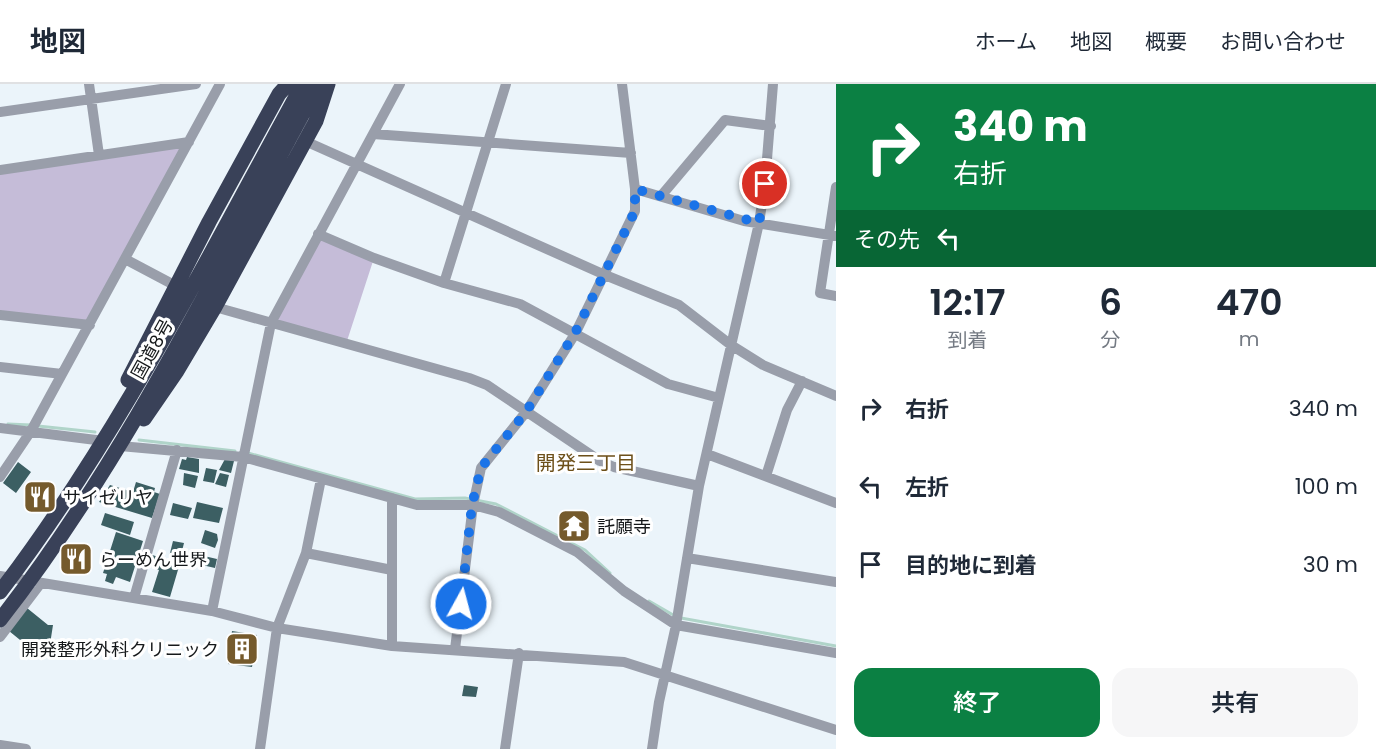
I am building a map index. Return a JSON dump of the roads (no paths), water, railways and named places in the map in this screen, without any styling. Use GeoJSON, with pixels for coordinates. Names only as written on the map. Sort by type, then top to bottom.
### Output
{"type":"FeatureCollection","features":[{"type":"Feature","properties":{"kind":"highway"},"geometry":{"type":"LineString","coordinates":[[101,444],[114,408],[176,286],[213,223],[279,94],[288,84]]}},
{"type":"Feature","properties":{"kind":"highway","name":"国道8号"},"geometry":{"type":"LineString","coordinates":[[0,620],[36,582],[120,446],[300,105],[303,84]]}},
{"type":"Feature","properties":{"kind":"highway","name":"国道8号"},"geometry":{"type":"LineString","coordinates":[[0,592],[5,577],[101,444],[300,105],[319,84]]}},
{"type":"Feature","properties":{"kind":"highway"},"geometry":{"type":"LineString","coordinates":[[120,446],[152,409],[215,307],[251,230],[316,121],[328,84]]}},
{"type":"Feature","properties":{"kind":"street"},"geometry":{"type":"LineString","coordinates":[[89,84],[99,155]]}},
{"type":"Feature","properties":{"kind":"street"},"geometry":{"type":"LineString","coordinates":[[0,112],[196,84]]}},
{"type":"Feature","properties":{"kind":"street"},"geometry":{"type":"LineString","coordinates":[[0,477],[31,431],[220,84]]}},
{"type":"Feature","properties":{"kind":"street"},"geometry":{"type":"LineString","coordinates":[[212,611],[271,323],[400,84]]}},
{"type":"Feature","properties":{"kind":"street"},"geometry":{"type":"LineString","coordinates":[[444,283],[506,84]]}},
{"type":"Feature","properties":{"kind":"street"},"geometry":{"type":"LineString","coordinates":[[455,649],[472,505],[481,468],[526,412],[575,333],[635,211],[635,189],[622,84]]}},
{"type":"Feature","properties":{"kind":"street"},"geometry":{"type":"LineString","coordinates":[[652,749],[658,702],[676,625],[699,486],[759,223],[771,126],[773,84]]}},
{"type":"Feature","properties":{"kind":"street"},"geometry":{"type":"LineString","coordinates":[[661,195],[725,120],[771,126]]}},
{"type":"Feature","properties":{"kind":"street"},"geometry":{"type":"LineString","coordinates":[[373,134],[631,153]]}},
{"type":"Feature","properties":{"kind":"street"},"geometry":{"type":"LineString","coordinates":[[305,141],[465,214],[679,305],[731,345],[763,365],[836,396]]}},
{"type":"Feature","properties":{"kind":"street"},"geometry":{"type":"LineString","coordinates":[[0,170],[189,142]]}},
{"type":"Feature","properties":{"kind":"street"},"geometry":{"type":"LineString","coordinates":[[836,187],[831,235],[820,293],[836,296]]}},
{"type":"Feature","properties":{"kind":"street"},"geometry":{"type":"LineString","coordinates":[[635,189],[759,223],[831,235]]}},
{"type":"Feature","properties":{"kind":"street"},"geometry":{"type":"LineString","coordinates":[[318,234],[374,258],[444,283],[520,304],[668,384],[718,398]]}},
{"type":"Feature","properties":{"kind":"street"},"geometry":{"type":"LineString","coordinates":[[126,259],[176,286]]}},
{"type":"Feature","properties":{"kind":"street"},"geometry":{"type":"LineString","coordinates":[[215,307],[469,378],[487,385],[600,461],[614,467],[699,486]]}},
{"type":"Feature","properties":{"kind":"street"},"geometry":{"type":"LineString","coordinates":[[0,315],[90,325]]}},
{"type":"Feature","properties":{"kind":"street"},"geometry":{"type":"LineString","coordinates":[[0,367],[62,374]]}},
{"type":"Feature","properties":{"kind":"street"},"geometry":{"type":"LineString","coordinates":[[766,476],[787,410],[802,381]]}},
{"type":"Feature","properties":{"kind":"street"},"geometry":{"type":"LineString","coordinates":[[0,428],[31,431],[101,444]]}},
{"type":"Feature","properties":{"kind":"street"},"geometry":{"type":"LineString","coordinates":[[120,446],[243,457],[417,505],[472,505],[499,512],[577,552],[624,591],[676,625],[836,653]]}},
{"type":"Feature","properties":{"kind":"street"},"geometry":{"type":"LineString","coordinates":[[134,598],[177,450]]}},
{"type":"Feature","properties":{"kind":"street"},"geometry":{"type":"LineString","coordinates":[[707,454],[836,503]]}},
{"type":"Feature","properties":{"kind":"street"},"geometry":{"type":"LineString","coordinates":[[260,749],[277,628],[306,553],[321,479]]}},
{"type":"Feature","properties":{"kind":"street"},"geometry":{"type":"LineString","coordinates":[[392,498],[392,646]]}},
{"type":"Feature","properties":{"kind":"street"},"geometry":{"type":"LineString","coordinates":[[306,553],[392,570]]}},
{"type":"Feature","properties":{"kind":"street"},"geometry":{"type":"LineString","coordinates":[[687,558],[836,582]]}},
{"type":"Feature","properties":{"kind":"street"},"geometry":{"type":"LineString","coordinates":[[5,577],[212,611],[277,628],[392,646],[519,652],[624,662],[836,730]]}},
{"type":"Feature","properties":{"kind":"street"},"geometry":{"type":"LineString","coordinates":[[0,637],[36,582]]}},
{"type":"Feature","properties":{"kind":"street"},"geometry":{"type":"LineString","coordinates":[[505,749],[519,652]]}},
{"type":"Feature","properties":{"kind":"street"},"geometry":{"type":"LineString","coordinates":[[0,745],[26,749]]}},
{"type":"Feature","properties":{"kind":"waterway"},"geometry":{"type":"LineString","coordinates":[[8,424],[31,425]]}},
{"type":"Feature","properties":{"kind":"waterway"},"geometry":{"type":"LineString","coordinates":[[38,426],[95,432]]}},
{"type":"Feature","properties":{"kind":"waterway"},"geometry":{"type":"LineString","coordinates":[[139,440],[235,451]]}},
{"type":"Feature","properties":{"kind":"waterway"},"geometry":{"type":"LineString","coordinates":[[248,453],[415,499],[465,498],[496,504],[585,550],[610,573]]}},
{"type":"Feature","properties":{"kind":"waterway"},"geometry":{"type":"LineString","coordinates":[[649,601],[675,616]]}},
{"type":"Feature","properties":{"kind":"waterway"},"geometry":{"type":"LineString","coordinates":[[681,618],[836,646]]}},
{"type":"Feature","properties":{"kind":"place","name":"サイゼリヤ"},"geometry":{"type":"Point","coordinates":[40,497]}},
{"type":"Feature","properties":{"kind":"place","name":"託願寺"},"geometry":{"type":"Point","coordinates":[574,526]}},
{"type":"Feature","properties":{"kind":"place","name":"らーめん世界"},"geometry":{"type":"Point","coordinates":[76,559]}},
{"type":"Feature","properties":{"kind":"place","name":"開発整形外科クリニック"},"geometry":{"type":"Point","coordinates":[242,649]}},
{"type":"Feature","properties":{"kind":"district","name":"開発三丁目"},"geometry":{"type":"Point","coordinates":[586,463]}}]}
